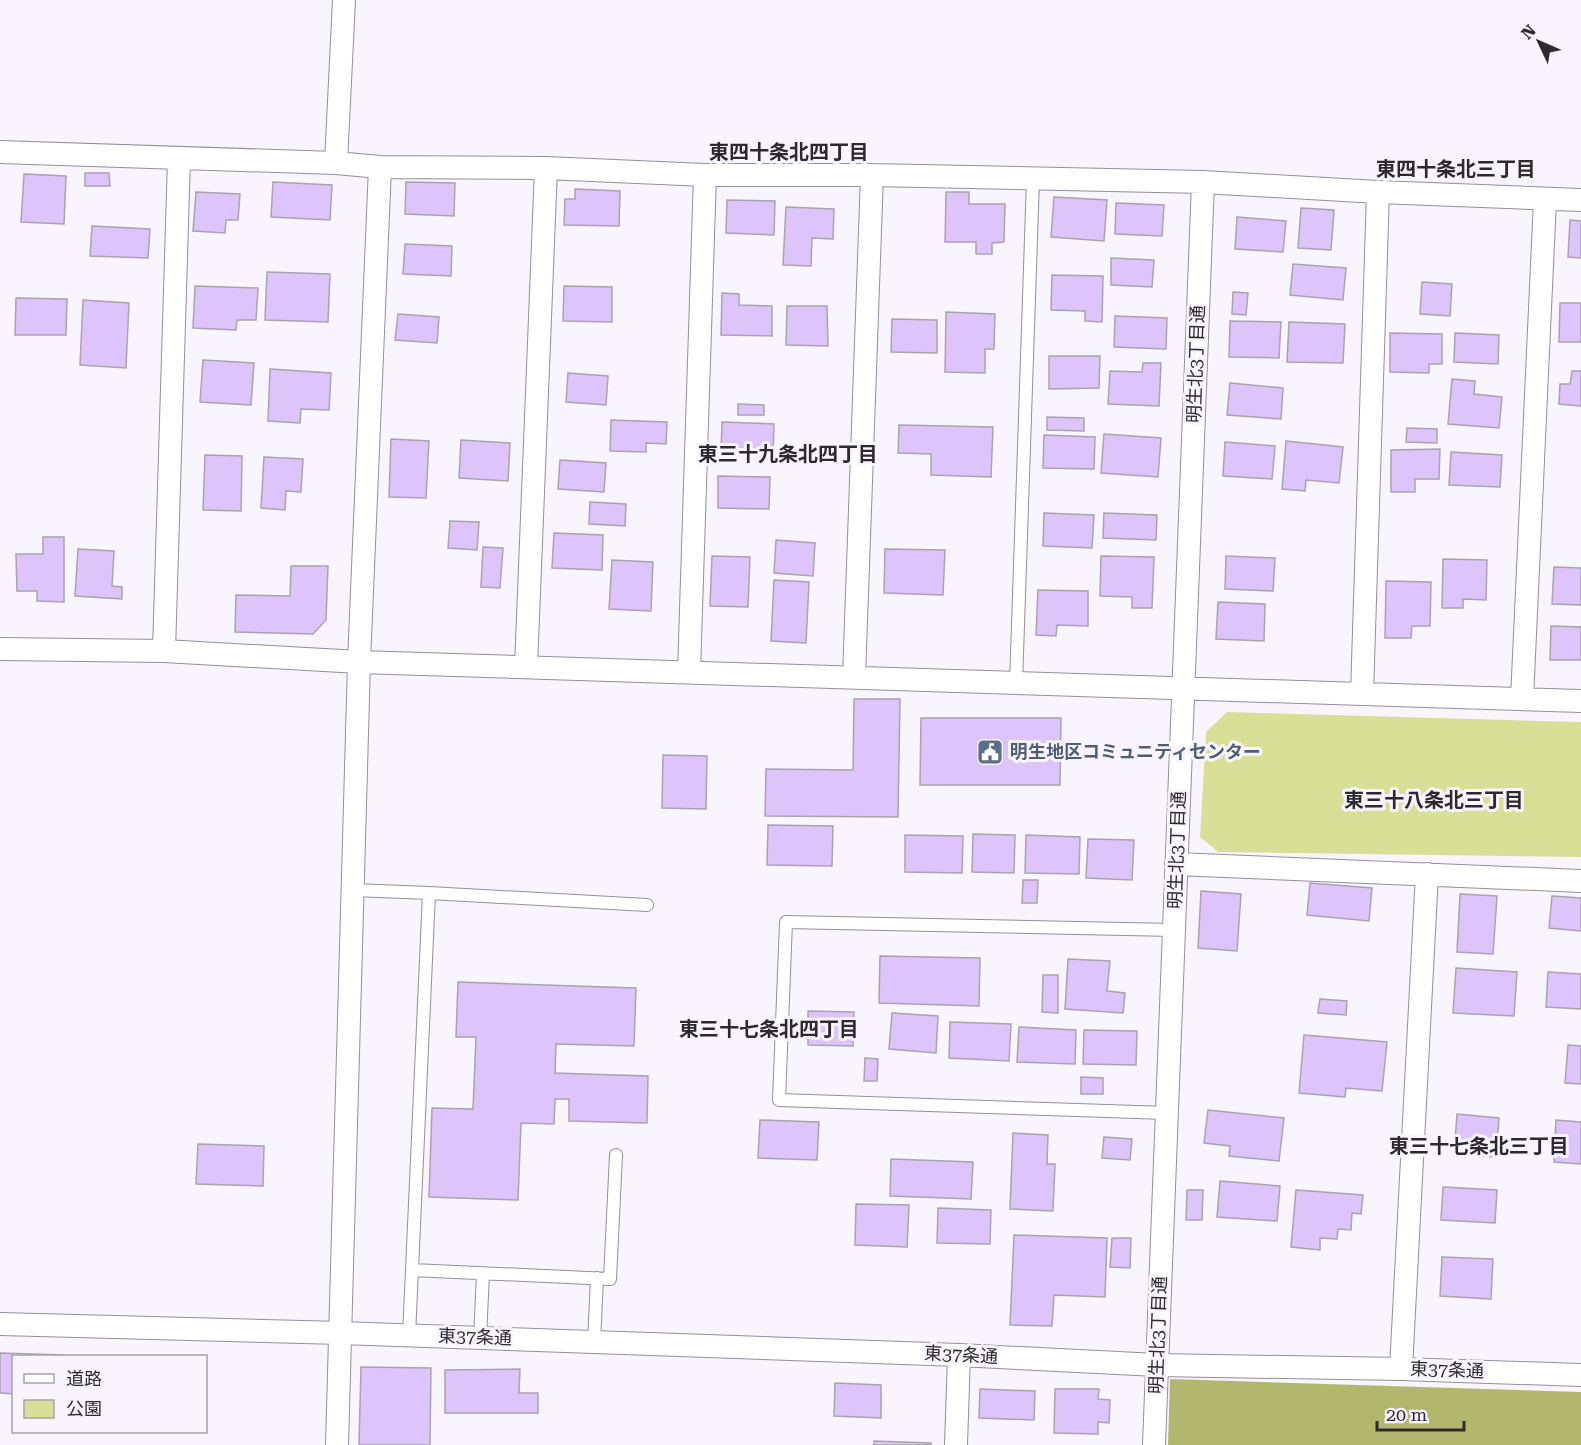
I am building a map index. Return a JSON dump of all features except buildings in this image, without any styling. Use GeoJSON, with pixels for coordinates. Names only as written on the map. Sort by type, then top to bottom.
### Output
{"type":"FeatureCollection","features":[{"type":"Feature","properties":{"kind":"street"},"geometry":{"type":"LineString","coordinates":[[336,163],[344,0]]}},
{"type":"Feature","properties":{"kind":"street"},"geometry":{"type":"LineString","coordinates":[[0,152],[380,166],[546,168],[705,175],[872,175],[1203,182],[1581,200]]}},
{"type":"Feature","properties":{"kind":"street"},"geometry":{"type":"LineString","coordinates":[[164,651],[179,159]]}},
{"type":"Feature","properties":{"kind":"street"},"geometry":{"type":"LineString","coordinates":[[337,1445],[359,662],[380,166]]}},
{"type":"Feature","properties":{"kind":"street"},"geometry":{"type":"LineString","coordinates":[[526,667],[546,168]]}},
{"type":"Feature","properties":{"kind":"street"},"geometry":{"type":"LineString","coordinates":[[689,672],[705,175]]}},
{"type":"Feature","properties":{"kind":"street"},"geometry":{"type":"LineString","coordinates":[[854,677],[872,175]]}},
{"type":"Feature","properties":{"kind":"street","name":"明生北3丁目通"},"geometry":{"type":"LineString","coordinates":[[1154,1445],[1203,182]]}},
{"type":"Feature","properties":{"kind":"street"},"geometry":{"type":"LineString","coordinates":[[1362,694],[1378,192]]}},
{"type":"Feature","properties":{"kind":"street"},"geometry":{"type":"LineString","coordinates":[[1522,699],[1545,200]]}},
{"type":"Feature","properties":{"kind":"street"},"geometry":{"type":"LineString","coordinates":[[0,649],[164,651],[359,662],[1581,701]]}},
{"type":"Feature","properties":{"kind":"street"},"geometry":{"type":"LineString","coordinates":[[1176,864],[1581,881]]}},
{"type":"Feature","properties":{"kind":"street"},"geometry":{"type":"LineString","coordinates":[[1401,1369],[1427,874]]}},
{"type":"Feature","properties":{"kind":"street","name":"東37条通"},"geometry":{"type":"LineString","coordinates":[[0,1324],[341,1332],[959,1355],[1157,1365],[1581,1375]]}},
{"type":"Feature","properties":{"kind":"street"},"geometry":{"type":"LineString","coordinates":[[956,1445],[959,1355]]}},
{"type":"Feature","properties":{"kind":"lane"},"geometry":{"type":"LineString","coordinates":[[1016,684],[1034,178]]}},
{"type":"Feature","properties":{"kind":"lane"},"geometry":{"type":"LineString","coordinates":[[353,890],[648,905]]}},
{"type":"Feature","properties":{"kind":"lane"},"geometry":{"type":"LineString","coordinates":[[409,1335],[429,893]]}},
{"type":"Feature","properties":{"kind":"lane"},"geometry":{"type":"LineString","coordinates":[[1167,1113],[778,1100],[786,922],[1174,930]]}},
{"type":"Feature","properties":{"kind":"lane"},"geometry":{"type":"LineString","coordinates":[[412,1270],[610,1279],[616,1155]]}},
{"type":"Feature","properties":{"kind":"lane"},"geometry":{"type":"LineString","coordinates":[[480,1338],[483,1273]]}},
{"type":"Feature","properties":{"kind":"lane"},"geometry":{"type":"LineString","coordinates":[[594,1342],[597,1278]]}},
{"type":"Feature","properties":{"kind":"green space"},"geometry":{"type":"Polygon","coordinates":[[[1227,712],[1581,722],[1581,857],[1218,852],[1200,837],[1206,732],[1227,712]]]}},
{"type":"Feature","properties":{"kind":"green space"},"geometry":{"type":"Polygon","coordinates":[[[1170,1379],[1581,1392],[1581,1445],[1168,1445],[1170,1379]]]}},
{"type":"Feature","properties":{"kind":"place","name":"明生地区コミュニティセンター"},"geometry":{"type":"Point","coordinates":[990,752]}},
{"type":"Feature","properties":{"kind":"district","name":"東四十条北四丁目"},"geometry":{"type":"Point","coordinates":[789,152]}},
{"type":"Feature","properties":{"kind":"district","name":"東四十条北三丁目"},"geometry":{"type":"Point","coordinates":[1456,169]}},
{"type":"Feature","properties":{"kind":"district","name":"東三十九条北四丁目"},"geometry":{"type":"Point","coordinates":[788,454]}},
{"type":"Feature","properties":{"kind":"district","name":"東三十八条北三丁目"},"geometry":{"type":"Point","coordinates":[1434,800]}},
{"type":"Feature","properties":{"kind":"district","name":"東三十七条北四丁目"},"geometry":{"type":"Point","coordinates":[769,1029]}},
{"type":"Feature","properties":{"kind":"district","name":"東三十七条北三丁目"},"geometry":{"type":"Point","coordinates":[1479,1146]}}]}
